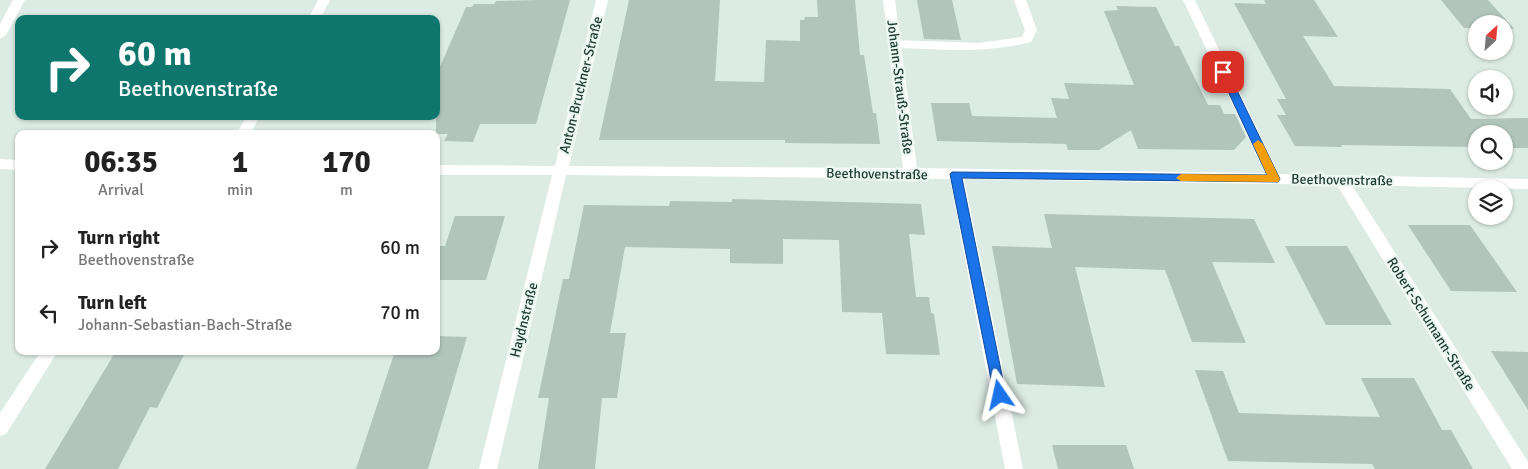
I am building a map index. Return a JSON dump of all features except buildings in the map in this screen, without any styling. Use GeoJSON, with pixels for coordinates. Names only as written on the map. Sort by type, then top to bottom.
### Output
{"type":"FeatureCollection","features":[{"type":"Feature","properties":{"kind":"street"},"geometry":{"type":"LineString","coordinates":[[0,35],[19,0]]}},
{"type":"Feature","properties":{"kind":"street"},"geometry":{"type":"LineString","coordinates":[[316,15],[324,0]]}},
{"type":"Feature","properties":{"kind":"street","name":"Anton-Bruckner-Straße"},"geometry":{"type":"LineString","coordinates":[[560,170],[602,0]]}},
{"type":"Feature","properties":{"kind":"street","name":"Johann-Strauß-Straße"},"geometry":{"type":"LineString","coordinates":[[889,0],[910,174]]}},
{"type":"Feature","properties":{"kind":"street"},"geometry":{"type":"LineString","coordinates":[[894,44],[975,46],[1018,42],[1027,39],[1031,30],[1020,0]]}},
{"type":"Feature","properties":{"kind":"street"},"geometry":{"type":"LineString","coordinates":[[1189,0],[1275,179]]}},
{"type":"Feature","properties":{"kind":"street"},"geometry":{"type":"LineString","coordinates":[[0,164],[15,165]]}},
{"type":"Feature","properties":{"kind":"street","name":"Beethovenstraße"},"geometry":{"type":"LineString","coordinates":[[440,170],[956,174],[1341,179],[1528,184]]}},
{"type":"Feature","properties":{"kind":"street","name":"Haydnstraße"},"geometry":{"type":"LineString","coordinates":[[488,469],[560,170]]}},
{"type":"Feature","properties":{"kind":"street"},"geometry":{"type":"LineString","coordinates":[[956,174],[1014,469]]}},
{"type":"Feature","properties":{"kind":"street","name":"Robert-Schumann-Straße"},"geometry":{"type":"LineString","coordinates":[[1341,179],[1522,469]]}},
{"type":"Feature","properties":{"kind":"street"},"geometry":{"type":"LineString","coordinates":[[0,428],[47,355]]}},
{"type":"Feature","properties":{"kind":"slow traffic"},"geometry":{"type":"LineString","coordinates":[[1181,178],[1275,179],[1258,144]]}},
{"type":"Feature","properties":{"kind":"route"},"geometry":{"type":"LineString","coordinates":[[1000,395],[956,174],[1275,179],[1223,72]]}}]}
